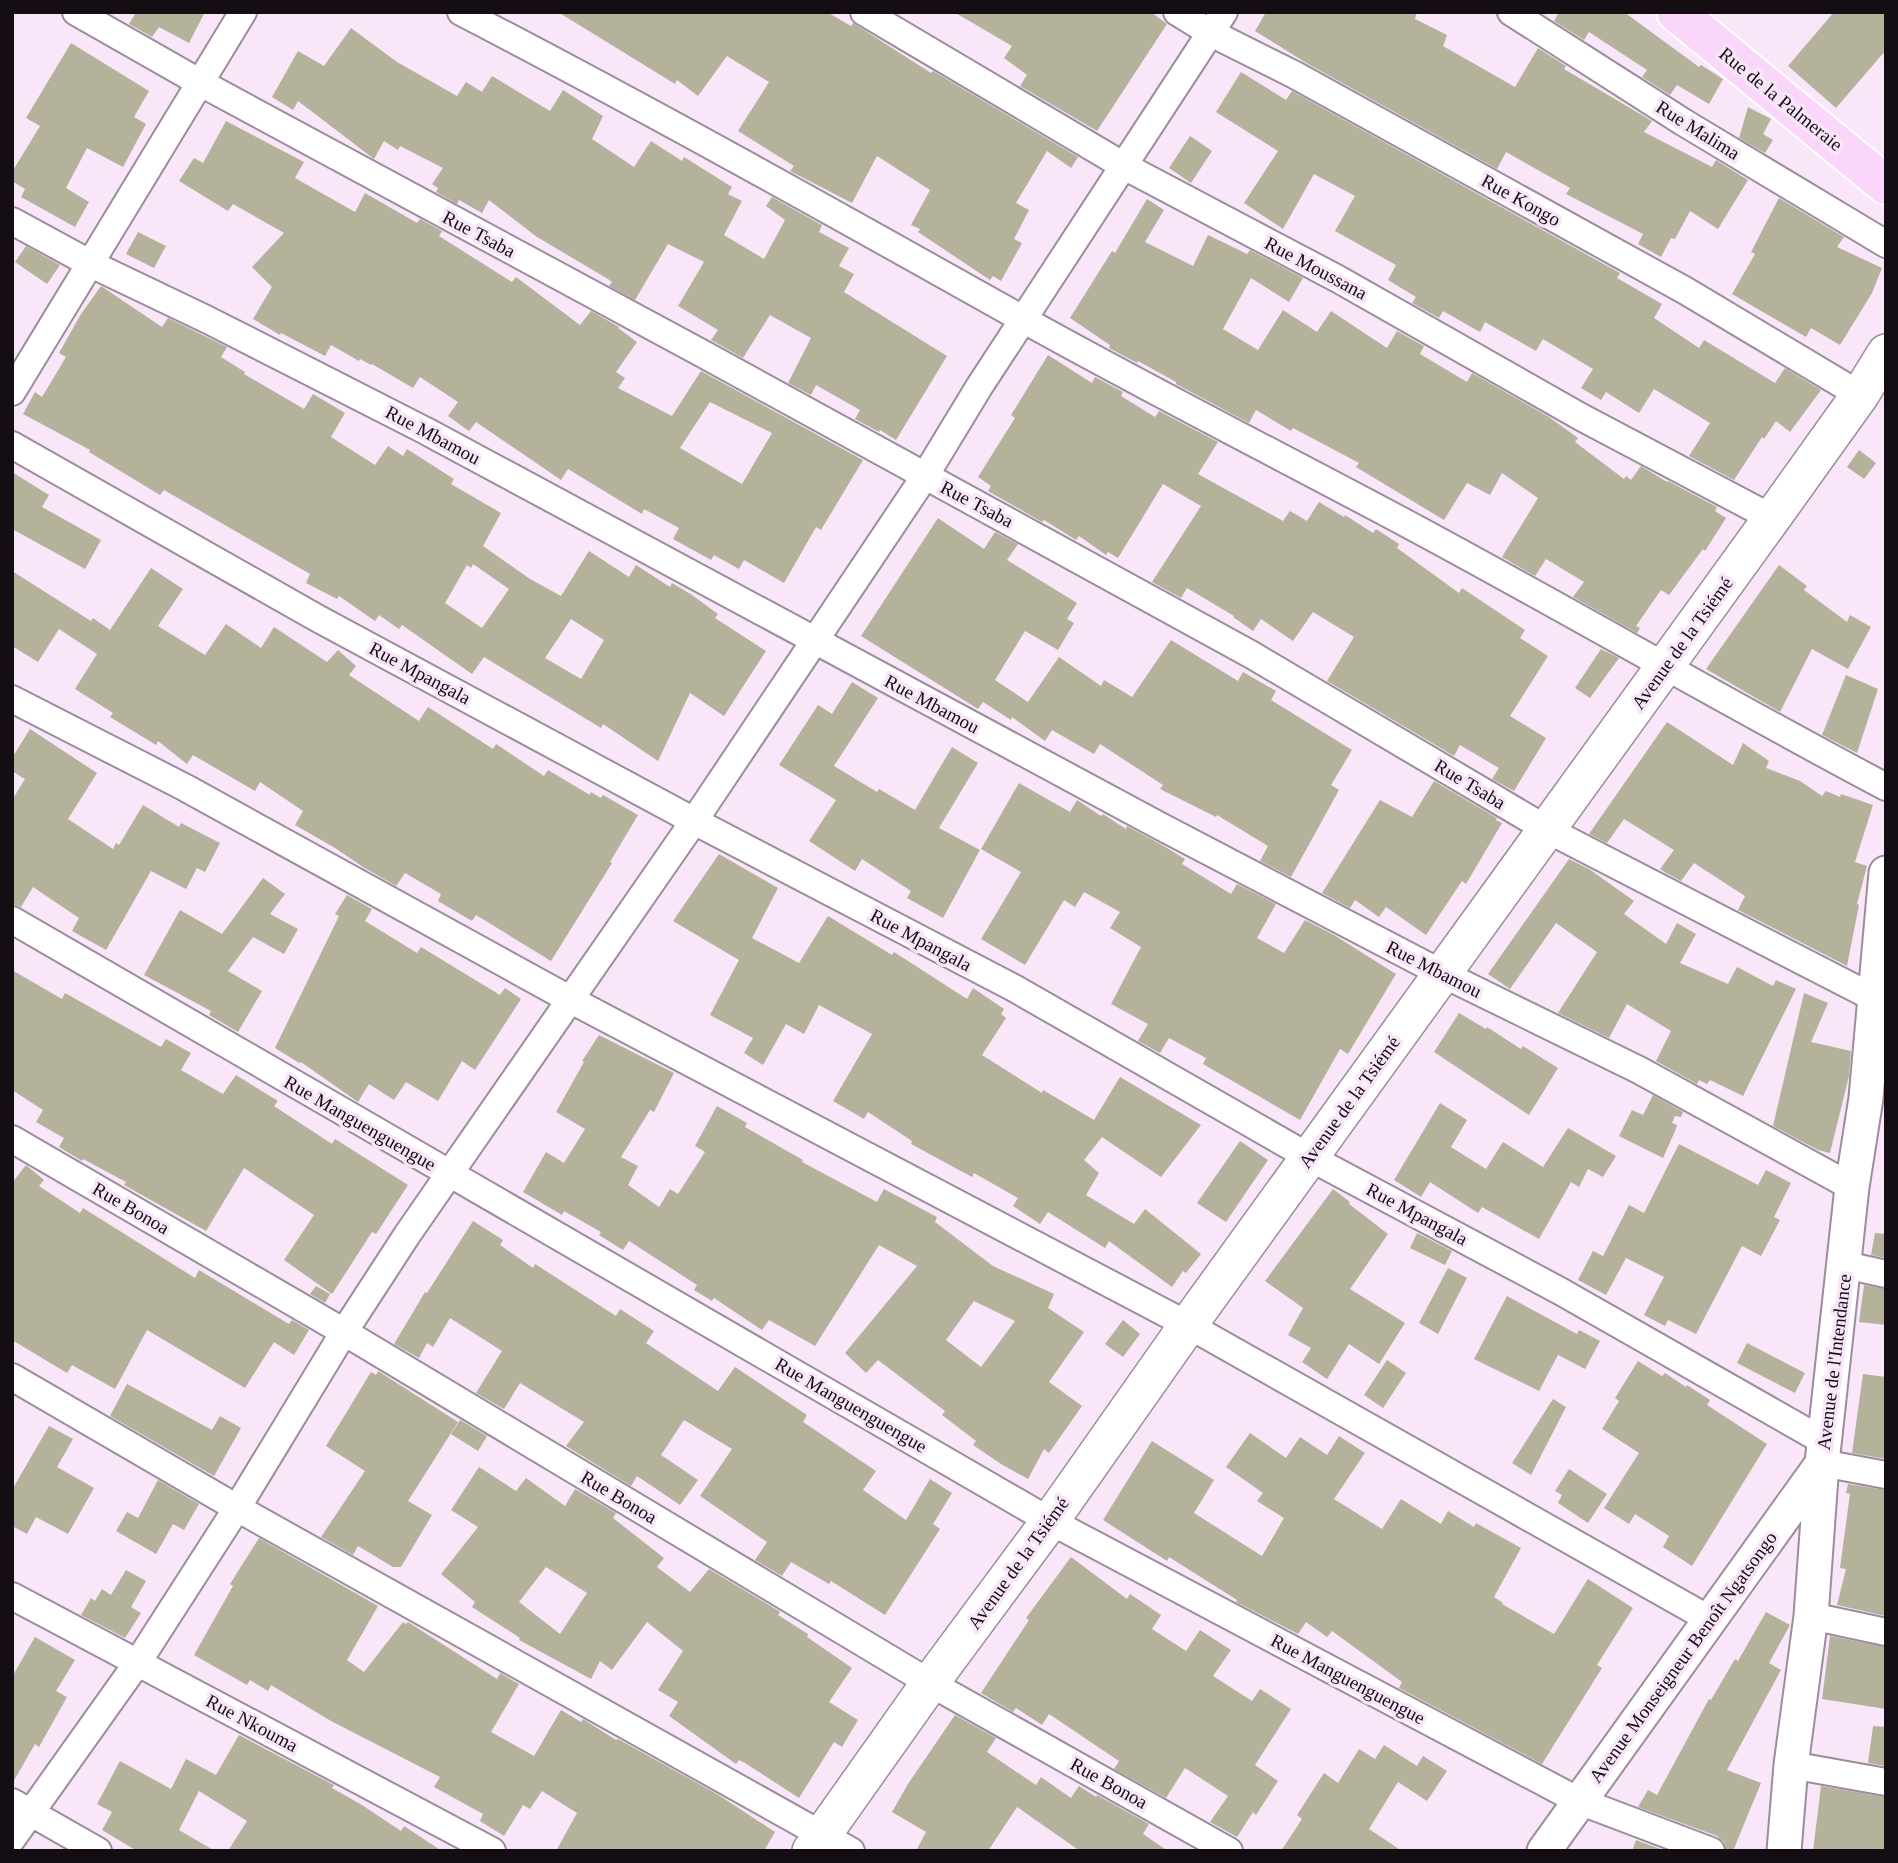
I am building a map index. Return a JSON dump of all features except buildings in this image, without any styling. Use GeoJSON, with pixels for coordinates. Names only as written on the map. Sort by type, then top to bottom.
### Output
{"type":"FeatureCollection","features":[{"type":"Feature","properties":{"kind":"main road","name":"Rue de la Palmeraie"},"geometry":{"type":"LineString","coordinates":[[1676,12],[1886,185]]}},
{"type":"Feature","properties":{"kind":"main road","name":"Avenue de la Tsiémé"},"geometry":{"type":"LineString","coordinates":[[828,1845],[930,1683],[1050,1521],[1309,1157],[1548,830],[1860,395],[1886,354]]}},
{"type":"Feature","properties":{"kind":"street","name":"Rue Tsaba"},"geometry":{"type":"LineString","coordinates":[[76,12],[199,82],[1252,655],[1548,830],[1876,999]]}},
{"type":"Feature","properties":{"kind":"street"},"geometry":{"type":"LineString","coordinates":[[12,392],[243,12]]}},
{"type":"Feature","properties":{"kind":"street"},"geometry":{"type":"LineString","coordinates":[[461,12],[713,146],[1174,403],[1403,521],[1886,787]]}},
{"type":"Feature","properties":{"kind":"street","name":"Rue Moussana"},"geometry":{"type":"LineString","coordinates":[[864,12],[1124,166],[1338,279],[1581,418],[1772,518]]}},
{"type":"Feature","properties":{"kind":"street","name":"Rue Kongo"},"geometry":{"type":"LineString","coordinates":[[1177,12],[1217,23],[1295,75],[1686,291],[1860,395]]}},
{"type":"Feature","properties":{"kind":"street","name":"Rue Malima"},"geometry":{"type":"LineString","coordinates":[[1511,12],[1683,122],[1886,244]]}},
{"type":"Feature","properties":{"kind":"street"},"geometry":{"type":"LineString","coordinates":[[12,1839],[22,1807],[138,1662],[237,1508],[344,1332],[448,1174],[694,821],[925,476],[1217,23]]}},
{"type":"Feature","properties":{"kind":"street","name":"Rue Mbamou"},"geometry":{"type":"LineString","coordinates":[[12,221],[92,264],[426,431],[813,641],[1443,974],[1639,1070],[1852,1187]]}},
{"type":"Feature","properties":{"kind":"street","name":"Rue Mpangala"},"geometry":{"type":"LineString","coordinates":[[12,445],[317,618],[694,821],[1014,988],[1309,1157],[1560,1291],[1824,1452],[1886,1475]]}},
{"type":"Feature","properties":{"kind":"street"},"geometry":{"type":"LineString","coordinates":[[12,699],[184,788],[571,1000],[1188,1325],[1709,1619]]}},
{"type":"Feature","properties":{"kind":"street","name":"Avenue de l'Intendance"},"geometry":{"type":"LineString","coordinates":[[1784,1851],[1791,1765],[1811,1616],[1824,1452],[1852,1187],[1876,1100],[1876,999],[1885,882]]}},
{"type":"Feature","properties":{"kind":"street","name":"Rue Manguenguengue"},"geometry":{"type":"LineString","coordinates":[[12,920],[1050,1521],[1579,1801],[1711,1851]]}},
{"type":"Feature","properties":{"kind":"street","name":"Rue Bonoa"},"geometry":{"type":"LineString","coordinates":[[12,1139],[344,1332],[930,1683],[1229,1851]]}},
{"type":"Feature","properties":{"kind":"street"},"geometry":{"type":"LineString","coordinates":[[1845,1265],[1886,1274]]}},
{"type":"Feature","properties":{"kind":"street"},"geometry":{"type":"LineString","coordinates":[[12,1377],[828,1845]]}},
{"type":"Feature","properties":{"kind":"street","name":"Avenue Monseigneur Benoît Ngatsongo"},"geometry":{"type":"LineString","coordinates":[[1544,1851],[1824,1452]]}},
{"type":"Feature","properties":{"kind":"street","name":"Rue Nkouma"},"geometry":{"type":"LineString","coordinates":[[12,1596],[492,1851]]}},
{"type":"Feature","properties":{"kind":"street"},"geometry":{"type":"LineString","coordinates":[[1811,1616],[1886,1632]]}},
{"type":"Feature","properties":{"kind":"street"},"geometry":{"type":"LineString","coordinates":[[1791,1765],[1886,1782]]}},
{"type":"Feature","properties":{"kind":"street"},"geometry":{"type":"LineString","coordinates":[[22,1807],[98,1851]]}}]}
